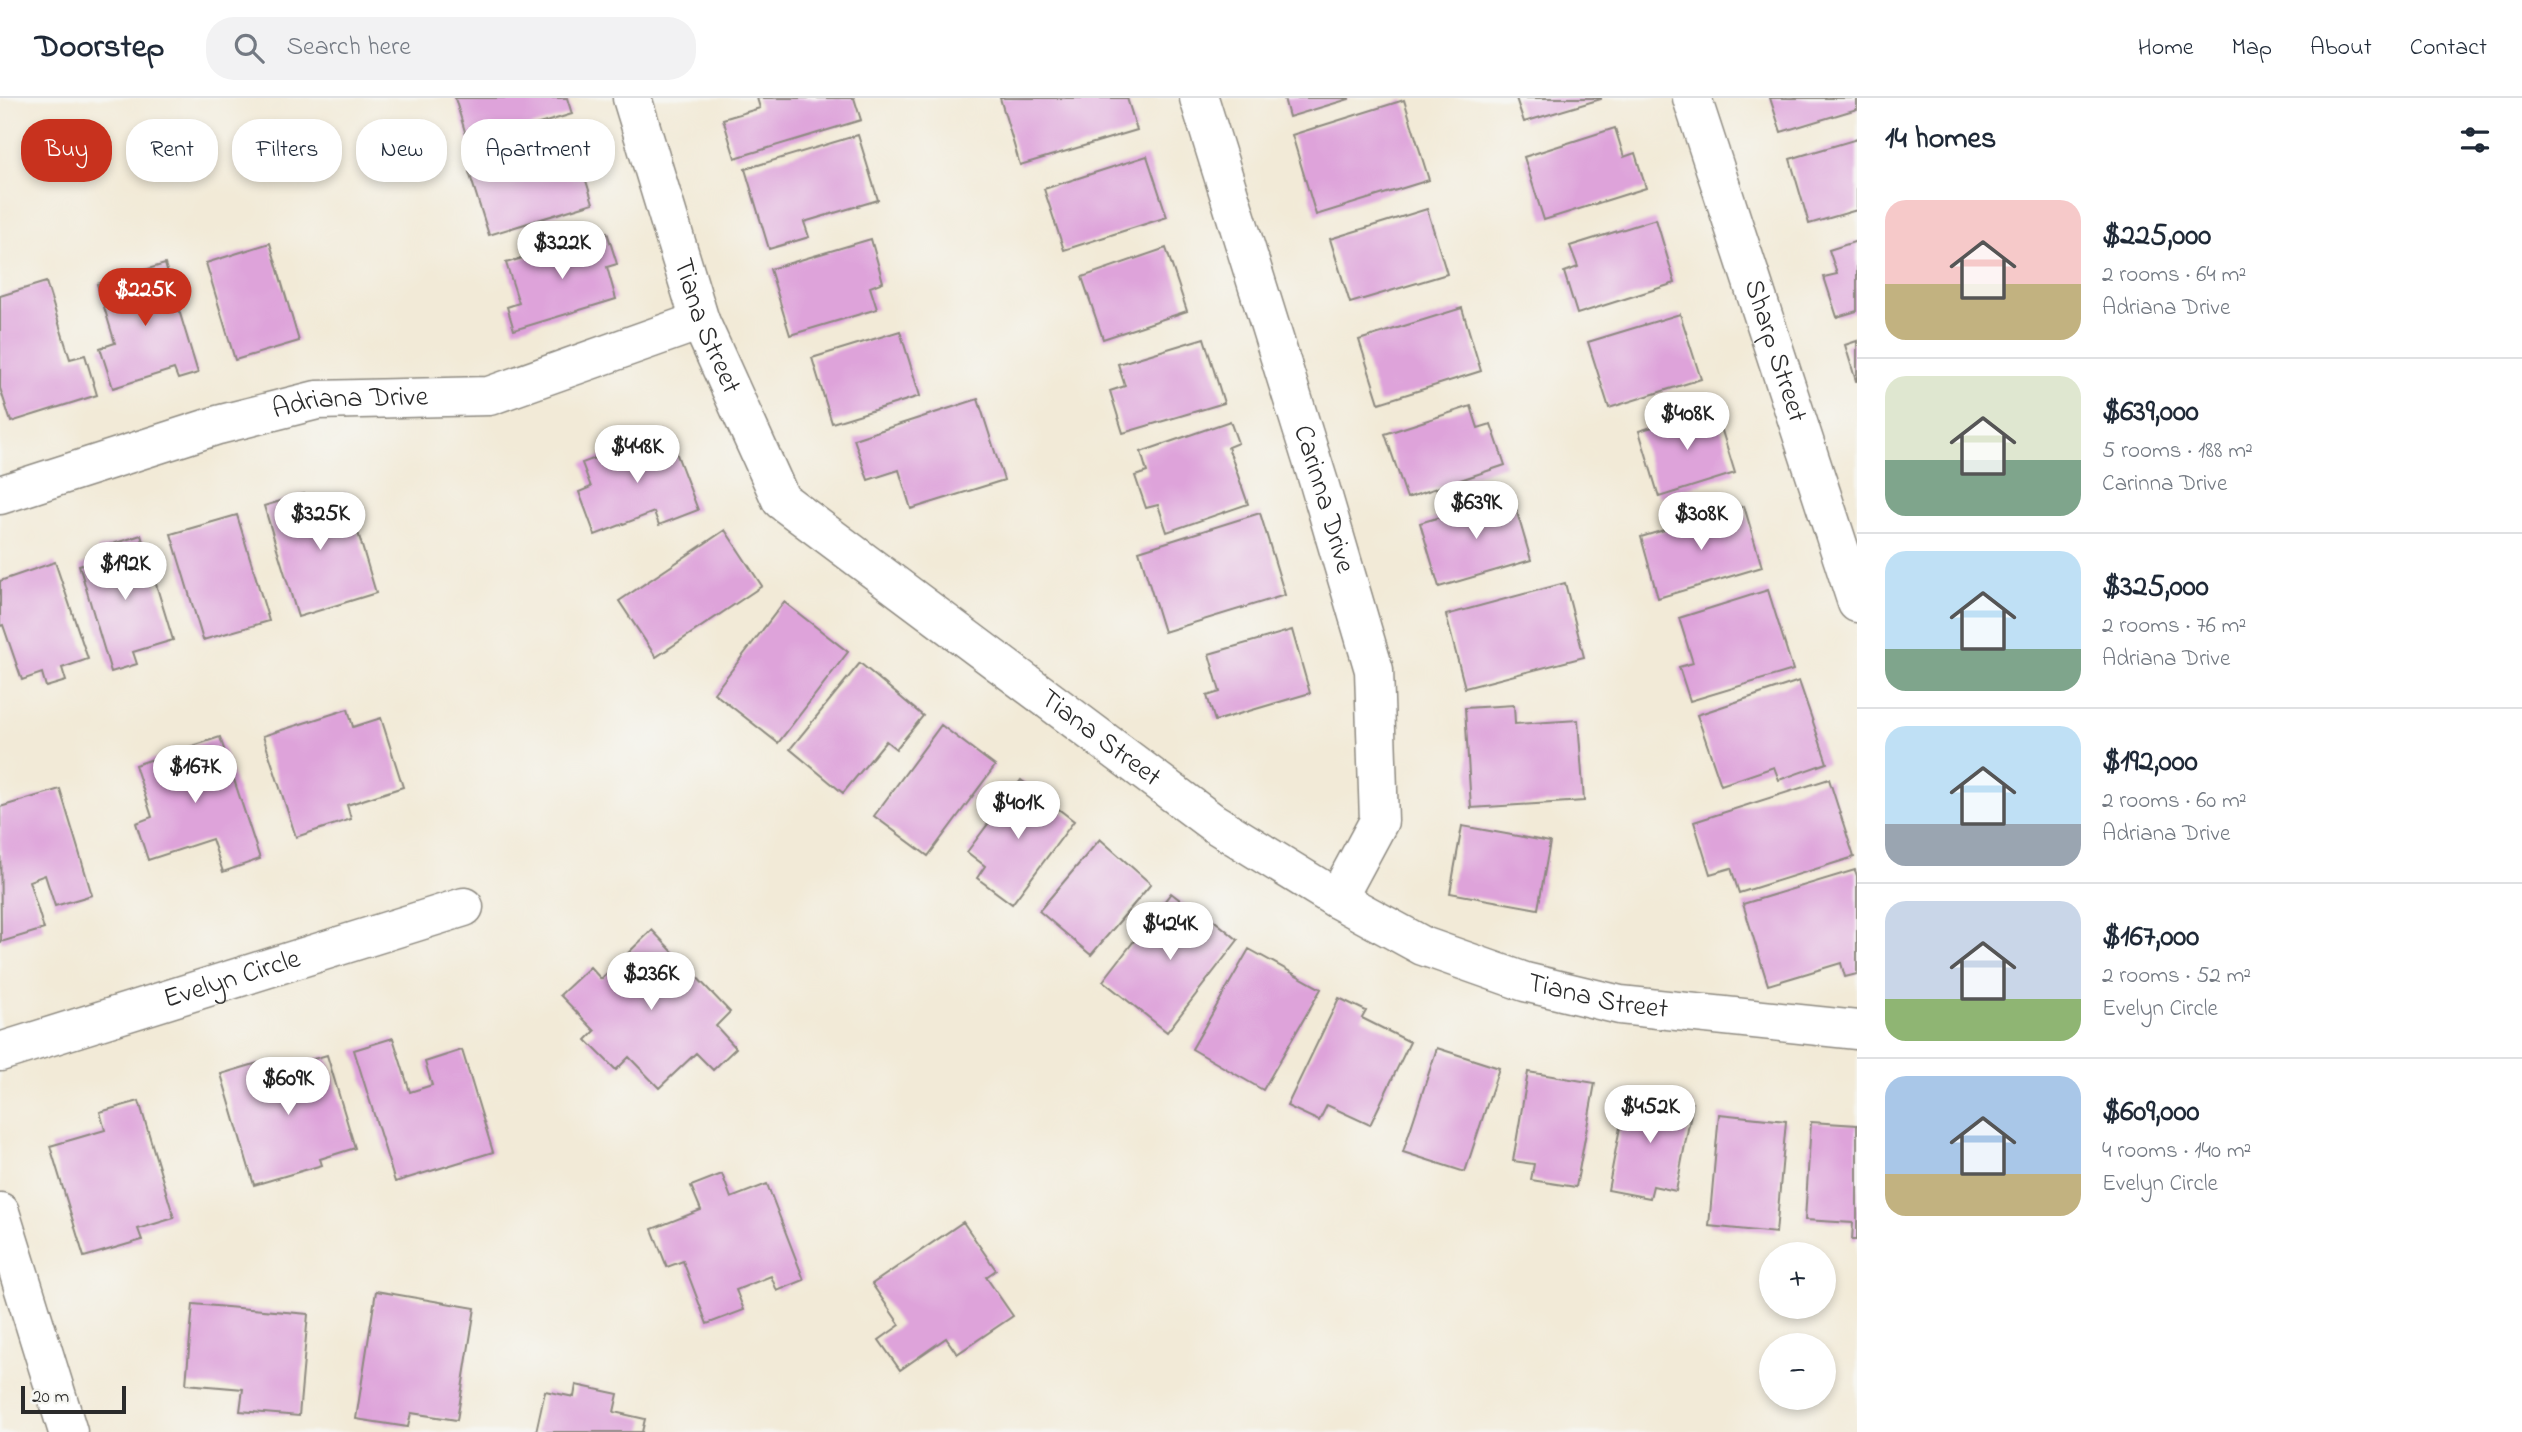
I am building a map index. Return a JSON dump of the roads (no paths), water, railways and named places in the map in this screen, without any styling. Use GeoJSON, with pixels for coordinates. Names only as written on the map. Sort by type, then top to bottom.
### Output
{"type":"FeatureCollection","features":[{"type":"Feature","properties":{"kind":"street","name":"Tiana Street"},"geometry":{"type":"LineString","coordinates":[[632,98],[700,321],[781,500],[1212,822],[1337,900],[1423,946],[1539,985],[1620,1005],[1857,1030]]}},
{"type":"Feature","properties":{"kind":"street","name":"Carinna Drive"},"geometry":{"type":"LineString","coordinates":[[1199,98],[1319,483],[1374,670],[1379,821],[1337,900]]}},
{"type":"Feature","properties":{"kind":"street","name":"Sharp Street"},"geometry":{"type":"LineString","coordinates":[[1692,98],[1857,603]]}},
{"type":"Feature","properties":{"kind":"street","name":"Adriana Drive"},"geometry":{"type":"LineString","coordinates":[[0,495],[218,425],[317,400],[489,396],[700,321]]}},
{"type":"Feature","properties":{"kind":"street","name":"Evelyn Circle"},"geometry":{"type":"LineString","coordinates":[[0,1052],[464,907]]}},
{"type":"Feature","properties":{"kind":"street"},"geometry":{"type":"LineString","coordinates":[[0,1212],[68,1432]]}}]}
